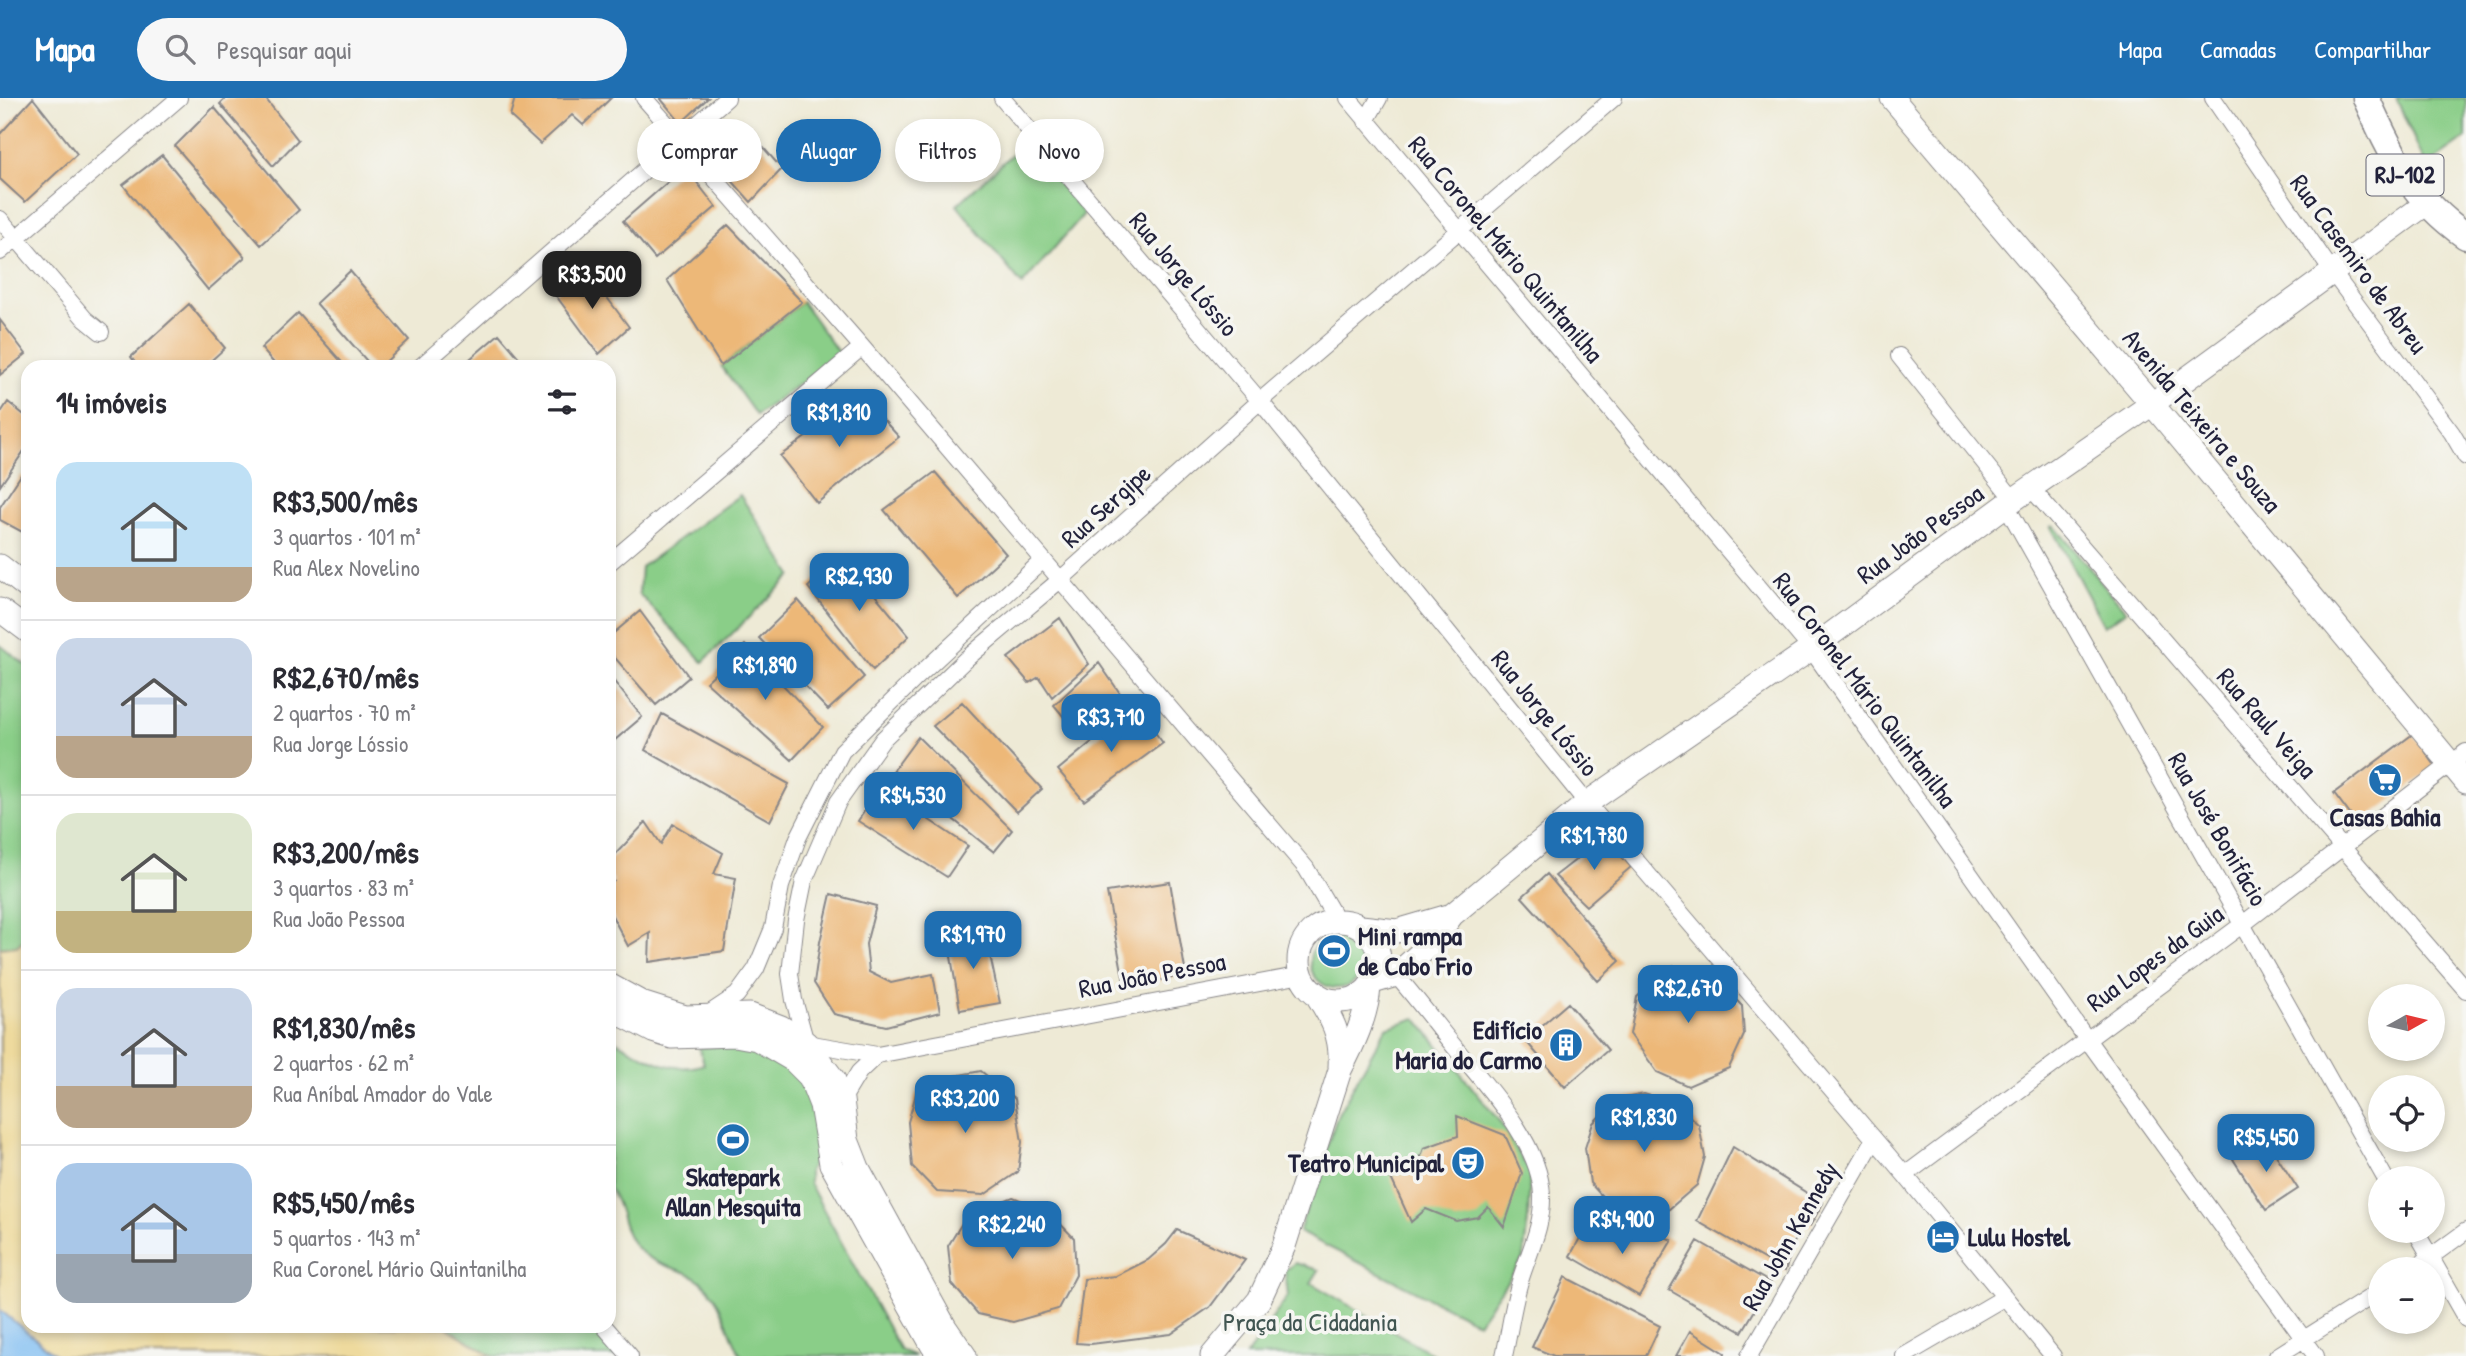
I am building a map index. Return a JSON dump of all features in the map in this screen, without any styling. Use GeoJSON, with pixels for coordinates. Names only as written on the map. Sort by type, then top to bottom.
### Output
{"type":"FeatureCollection","features":[{"type":"Feature","properties":{"kind":"main road","name":"RJ-102"},"geometry":{"type":"LineString","coordinates":[[2366,98],[2399,168],[2427,203],[2466,236]]}},
{"type":"Feature","properties":{"kind":"street"},"geometry":{"type":"LineString","coordinates":[[0,252],[178,98]]}},
{"type":"Feature","properties":{"kind":"street"},"geometry":{"type":"LineString","coordinates":[[643,98],[661,119]]}},
{"type":"Feature","properties":{"kind":"street"},"geometry":{"type":"LineString","coordinates":[[702,119],[727,98]]}},
{"type":"Feature","properties":{"kind":"street","name":"Rua Jorge Lóssio"},"geometry":{"type":"LineString","coordinates":[[1002,98],[1261,401],[1587,803],[1905,1175],[2053,1356]]}},
{"type":"Feature","properties":{"kind":"street","name":"Rua Coronel Mário Quintanilha"},"geometry":{"type":"LineString","coordinates":[[1348,98],[1811,649],[2086,1038],[2316,1356]]}},
{"type":"Feature","properties":{"kind":"street"},"geometry":{"type":"LineString","coordinates":[[1366,121],[1380,98]]}},
{"type":"Feature","properties":{"kind":"street","name":"Rua Sergipe"},"geometry":{"type":"LineString","coordinates":[[806,1043],[790,974],[796,920],[804,881],[838,802],[883,739],[966,659],[1614,98]]}},
{"type":"Feature","properties":{"kind":"street","name":"Avenida Teixeira e Souza"},"geometry":{"type":"LineString","coordinates":[[1892,98],[2458,758],[2466,782]]}},
{"type":"Feature","properties":{"kind":"street","name":"Rua Casemiro de Abreu"},"geometry":{"type":"LineString","coordinates":[[2213,98],[2333,273],[2452,433],[2466,457]]}},
{"type":"Feature","properties":{"kind":"street"},"geometry":{"type":"LineString","coordinates":[[428,360],[637,176]]}},
{"type":"Feature","properties":{"kind":"street"},"geometry":{"type":"LineString","coordinates":[[717,182],[862,347],[1306,868],[1337,921]]}},
{"type":"Feature","properties":{"kind":"street","name":"Rua João Pessoa"},"geometry":{"type":"LineString","coordinates":[[1371,985],[1396,975],[1429,946],[1452,915],[1587,803],[1811,649],[2427,203]]}},
{"type":"Feature","properties":{"kind":"street"},"geometry":{"type":"LineString","coordinates":[[0,219],[85,319],[101,332]]}},
{"type":"Feature","properties":{"kind":"street"},"geometry":{"type":"LineString","coordinates":[[616,557],[862,347]]}},
{"type":"Feature","properties":{"kind":"street"},"geometry":{"type":"LineString","coordinates":[[1899,356],[2017,498]]}},
{"type":"Feature","properties":{"kind":"street","name":"Rua Raul Veiga"},"geometry":{"type":"LineString","coordinates":[[2017,498],[2342,846],[2466,990]]}},
{"type":"Feature","properties":{"kind":"street","name":"Rua José Bonifácio"},"geometry":{"type":"LineString","coordinates":[[2017,498],[2243,924],[2378,1166]]}},
{"type":"Feature","properties":{"kind":"street","name":"Rua Sergipe"},"geometry":{"type":"LineString","coordinates":[[706,1016],[737,995],[756,970],[773,928],[780,886],[798,838],[842,751],[931,663],[1043,560]]}},
{"type":"Feature","properties":{"kind":"street"},"geometry":{"type":"LineString","coordinates":[[0,566],[21,582]]}},
{"type":"Feature","properties":{"kind":"street"},"geometry":{"type":"LineString","coordinates":[[0,610],[21,626]]}},
{"type":"Feature","properties":{"kind":"street"},"geometry":{"type":"LineString","coordinates":[[842,751],[864,767]]}},
{"type":"Feature","properties":{"kind":"street","name":"Rua Lopes da Guia"},"geometry":{"type":"LineString","coordinates":[[1905,1175],[2243,924],[2458,758]]}},
{"type":"Feature","properties":{"kind":"street","name":"Rua João Pessoa"},"geometry":{"type":"LineString","coordinates":[[1361,928],[1397,931],[1452,915]]}},
{"type":"Feature","properties":{"kind":"street"},"geometry":{"type":"LineString","coordinates":[[1212,1356],[1259,1300],[1284,1246],[1340,1070],[1351,1050],[1378,971],[1379,958],[1370,936],[1354,923],[1337,921],[1314,929],[1301,950],[1300,962],[1308,984],[1338,1032],[1340,1070]]}},
{"type":"Feature","properties":{"kind":"street"},"geometry":{"type":"LineString","coordinates":[[1396,975],[1496,1098],[1531,1152],[1538,1171],[1542,1194],[1541,1216],[1521,1280],[1504,1356]]}},
{"type":"Feature","properties":{"kind":"street"},"geometry":{"type":"LineString","coordinates":[[1308,984],[1333,1000],[1343,1001],[1353,999],[1371,985]]}},
{"type":"Feature","properties":{"kind":"street","name":"Rua João Pessoa"},"geometry":{"type":"LineString","coordinates":[[806,1043],[877,1055],[1308,984]]}},
{"type":"Feature","properties":{"kind":"street"},"geometry":{"type":"LineString","coordinates":[[616,989],[644,1004],[684,1017],[750,1015],[781,1027],[806,1043],[834,1080],[842,1100],[847,1140],[858,1168],[945,1327],[965,1356]]}},
{"type":"Feature","properties":{"kind":"street"},"geometry":{"type":"LineString","coordinates":[[616,1012],[653,1031],[672,1037],[735,1035],[757,1039],[793,1060],[810,1077],[821,1105],[831,1164],[940,1356]]}},
{"type":"Feature","properties":{"kind":"street"},"geometry":{"type":"LineString","coordinates":[[842,1100],[859,1072],[877,1055]]}},
{"type":"Feature","properties":{"kind":"street","name":"Rua John Kennedy"},"geometry":{"type":"LineString","coordinates":[[1749,1356],[1874,1139]]}},
{"type":"Feature","properties":{"kind":"street"},"geometry":{"type":"LineString","coordinates":[[2432,1257],[2466,1231]]}},
{"type":"Feature","properties":{"kind":"street"},"geometry":{"type":"LineString","coordinates":[[2445,1282],[2466,1319]]}},
{"type":"Feature","properties":{"kind":"street"},"geometry":{"type":"LineString","coordinates":[[1904,1356],[2005,1297]]}},
{"type":"Feature","properties":{"kind":"street"},"geometry":{"type":"LineString","coordinates":[[2277,1356],[2368,1299]]}},
{"type":"Feature","properties":{"kind":"street"},"geometry":{"type":"LineString","coordinates":[[610,1333],[631,1356]]}},
{"type":"Feature","properties":{"kind":"green space"},"geometry":{"type":"Polygon","coordinates":[[[2396,98],[2466,98],[2466,138],[2426,166],[2396,98]]]}},
{"type":"Feature","properties":{"kind":"green space"},"geometry":{"type":"Polygon","coordinates":[[[1015,151],[1015,182],[1058,182],[1084,214],[1022,285],[957,205],[982,182],[1001,182],[1001,164],[1015,151]]]}},
{"type":"Feature","properties":{"kind":"green space"},"geometry":{"type":"Polygon","coordinates":[[[802,302],[840,355],[756,415],[721,366],[802,302]]]}},
{"type":"Feature","properties":{"kind":"green space"},"geometry":{"type":"Polygon","coordinates":[[[740,495],[792,575],[703,662],[639,594],[641,567],[740,495]]]}},
{"type":"Feature","properties":{"kind":"green space"},"geometry":{"type":"Polygon","coordinates":[[[2054,526],[2126,611],[2104,626],[2051,527],[2054,526]]]}},
{"type":"Feature","properties":{"kind":"green space"},"geometry":{"type":"Polygon","coordinates":[[[0,645],[21,662],[21,942],[17,946],[0,948],[0,645]]]}},
{"type":"Feature","properties":{"kind":"green space"},"geometry":{"type":"Polygon","coordinates":[[[1342,934],[1352,938],[1360,946],[1364,961],[1360,976],[1352,984],[1332,988],[1322,984],[1314,976],[1310,956],[1314,946],[1322,938],[1342,934]]]}},
{"type":"Feature","properties":{"kind":"green space"},"geometry":{"type":"Polygon","coordinates":[[[1416,1018],[1500,1122],[1530,1172],[1523,1259],[1478,1323],[1299,1232],[1338,1114],[1386,1028],[1416,1018]]]}},
{"type":"Feature","properties":{"kind":"green space"},"geometry":{"type":"Polygon","coordinates":[[[616,1041],[655,1061],[679,1067],[704,1064],[699,1048],[725,1045],[749,1047],[790,1069],[804,1087],[814,1111],[818,1154],[809,1171],[809,1183],[900,1350],[915,1356],[741,1356],[720,1308],[706,1287],[697,1278],[642,1253],[628,1234],[617,1203],[616,1041]]]}},
{"type":"Feature","properties":{"kind":"green space","name":"Praça da Cidadania"},"geometry":{"type":"Polygon","coordinates":[[[1295,1263],[1319,1270],[1311,1283],[1436,1356],[1246,1356],[1288,1296],[1285,1270],[1295,1263]]]}},
{"type":"Feature","properties":{"kind":"green space"},"geometry":{"type":"Polygon","coordinates":[[[456,1333],[610,1333],[631,1356],[492,1356],[456,1333]]]}},
{"type":"Feature","properties":{"kind":"sand"},"geometry":{"type":"Polygon","coordinates":[[[21,942],[21,1333],[456,1333],[492,1356],[0,1356],[0,948],[17,946],[21,942]]]}},
{"type":"Feature","properties":{"kind":"water"},"geometry":{"type":"Polygon","coordinates":[[[0,1310],[21,1327],[21,1333],[28,1333],[57,1356],[0,1356],[0,1310]]]}},
{"type":"Feature","properties":{"kind":"building"},"geometry":{"type":"Polygon","coordinates":[[[33,98],[77,154],[25,202],[0,179],[0,134],[33,98]]]}},
{"type":"Feature","properties":{"kind":"building"},"geometry":{"type":"Polygon","coordinates":[[[226,98],[265,98],[298,140],[273,166],[220,104],[226,98]]]}},
{"type":"Feature","properties":{"kind":"building"},"geometry":{"type":"Polygon","coordinates":[[[515,98],[611,98],[583,125],[572,115],[540,144],[510,116],[515,98]]]}},
{"type":"Feature","properties":{"kind":"building"},"geometry":{"type":"Polygon","coordinates":[[[660,98],[708,98],[685,119],[678,119],[660,98]]]}},
{"type":"Feature","properties":{"kind":"building"},"geometry":{"type":"Polygon","coordinates":[[[214,107],[299,210],[261,245],[175,146],[214,107]]]}},
{"type":"Feature","properties":{"kind":"building"},"geometry":{"type":"Polygon","coordinates":[[[762,146],[776,162],[776,175],[751,202],[733,182],[762,182],[762,146]]]}},
{"type":"Feature","properties":{"kind":"building"},"geometry":{"type":"Polygon","coordinates":[[[162,155],[245,257],[208,290],[123,185],[162,155]]]}},
{"type":"Feature","properties":{"kind":"building"},"geometry":{"type":"Polygon","coordinates":[[[668,182],[697,182],[716,207],[655,259],[623,221],[668,182]]]}},
{"type":"Feature","properties":{"kind":"building"},"geometry":{"type":"Polygon","coordinates":[[[728,225],[802,302],[721,366],[667,280],[728,225]]]}},
{"type":"Feature","properties":{"kind":"building"},"geometry":{"type":"Polygon","coordinates":[[[585,268],[629,327],[599,354],[554,293],[585,268]]]}},
{"type":"Feature","properties":{"kind":"building"},"geometry":{"type":"Polygon","coordinates":[[[350,271],[409,340],[388,360],[366,360],[316,303],[350,271]]]}},
{"type":"Feature","properties":{"kind":"building"},"geometry":{"type":"Polygon","coordinates":[[[189,304],[225,348],[212,360],[133,360],[131,357],[189,304]]]}},
{"type":"Feature","properties":{"kind":"building"},"geometry":{"type":"Polygon","coordinates":[[[298,313],[340,360],[271,360],[261,348],[298,313]]]}},
{"type":"Feature","properties":{"kind":"building"},"geometry":{"type":"Polygon","coordinates":[[[0,320],[26,354],[0,375],[0,320]]]}},
{"type":"Feature","properties":{"kind":"building"},"geometry":{"type":"Polygon","coordinates":[[[499,334],[521,360],[469,360],[499,334]]]}},
{"type":"Feature","properties":{"kind":"building"},"geometry":{"type":"Polygon","coordinates":[[[861,396],[899,437],[817,503],[780,456],[861,396]]]}},
{"type":"Feature","properties":{"kind":"building"},"geometry":{"type":"Polygon","coordinates":[[[8,402],[21,412],[21,455],[0,486],[0,414],[8,402]]]}},
{"type":"Feature","properties":{"kind":"building"},"geometry":{"type":"Polygon","coordinates":[[[935,472],[1006,554],[958,598],[884,510],[935,472]]]}},
{"type":"Feature","properties":{"kind":"building"},"geometry":{"type":"Polygon","coordinates":[[[21,475],[21,531],[0,520],[0,507],[21,475]]]}},
{"type":"Feature","properties":{"kind":"building"},"geometry":{"type":"Polygon","coordinates":[[[843,556],[909,636],[873,670],[808,587],[843,556]]]}},
{"type":"Feature","properties":{"kind":"building"},"geometry":{"type":"Polygon","coordinates":[[[798,600],[864,677],[828,710],[759,638],[798,600]]]}},
{"type":"Feature","properties":{"kind":"building"},"geometry":{"type":"Polygon","coordinates":[[[640,611],[689,677],[656,705],[616,659],[616,631],[640,611]]]}},
{"type":"Feature","properties":{"kind":"building"},"geometry":{"type":"Polygon","coordinates":[[[1060,618],[1089,664],[1052,697],[1039,677],[1029,683],[1008,658],[1060,618]]]}},
{"type":"Feature","properties":{"kind":"building"},"geometry":{"type":"Polygon","coordinates":[[[745,645],[823,727],[792,760],[706,682],[745,645]]]}},
{"type":"Feature","properties":{"kind":"building"},"geometry":{"type":"Polygon","coordinates":[[[1099,663],[1124,699],[1079,735],[1054,705],[1099,663]]]}},
{"type":"Feature","properties":{"kind":"building"},"geometry":{"type":"Polygon","coordinates":[[[616,684],[642,717],[616,739],[616,684]]]}},
{"type":"Feature","properties":{"kind":"building"},"geometry":{"type":"Polygon","coordinates":[[[962,702],[1042,789],[1017,812],[933,726],[962,702]]]}},
{"type":"Feature","properties":{"kind":"building"},"geometry":{"type":"Polygon","coordinates":[[[1135,706],[1163,743],[1084,801],[1058,770],[1135,706]]]}},
{"type":"Feature","properties":{"kind":"building"},"geometry":{"type":"Polygon","coordinates":[[[662,714],[789,784],[770,821],[645,750],[662,714]]]}},
{"type":"Feature","properties":{"kind":"building","name":"Casas Bahia"},"geometry":{"type":"Polygon","coordinates":[[[2413,734],[2436,767],[2358,825],[2334,793],[2413,734]]]}},
{"type":"Feature","properties":{"kind":"building"},"geometry":{"type":"Polygon","coordinates":[[[918,737],[1012,830],[994,852],[893,771],[918,737]]]}},
{"type":"Feature","properties":{"kind":"building"},"geometry":{"type":"Polygon","coordinates":[[[880,787],[968,846],[947,877],[858,821],[880,787]]]}},
{"type":"Feature","properties":{"kind":"building"},"geometry":{"type":"Polygon","coordinates":[[[646,822],[661,844],[673,824],[723,853],[714,874],[736,878],[724,951],[649,962],[650,933],[628,946],[616,923],[616,854],[646,822]]]}},
{"type":"Feature","properties":{"kind":"building"},"geometry":{"type":"Polygon","coordinates":[[[1605,837],[1631,867],[1586,906],[1555,876],[1605,837]]]}},
{"type":"Feature","properties":{"kind":"building"},"geometry":{"type":"Polygon","coordinates":[[[1547,874],[1620,961],[1598,981],[1522,897],[1547,874]]]}},
{"type":"Feature","properties":{"kind":"building"},"geometry":{"type":"Polygon","coordinates":[[[1170,882],[1186,975],[1125,987],[1107,892],[1170,882]]]}},
{"type":"Feature","properties":{"kind":"building"},"geometry":{"type":"Polygon","coordinates":[[[831,894],[876,906],[866,944],[869,972],[891,983],[933,974],[940,1012],[886,1026],[834,1014],[814,983],[831,894]]]}},
{"type":"Feature","properties":{"kind":"building"},"geometry":{"type":"Polygon","coordinates":[[[985,931],[1000,1003],[960,1010],[948,939],[985,931]]]}},
{"type":"Feature","properties":{"kind":"building"},"geometry":{"type":"Polygon","coordinates":[[[1673,966],[1709,972],[1742,1006],[1744,1035],[1729,1068],[1688,1086],[1657,1072],[1630,1034],[1637,997],[1673,966]]]}},
{"type":"Feature","properties":{"kind":"building","name":"Edifício Maria do Carmo"},"geometry":{"type":"Polygon","coordinates":[[[1568,1003],[1608,1050],[1565,1087],[1525,1040],[1568,1003]]]}},
{"type":"Feature","properties":{"kind":"building"},"geometry":{"type":"Polygon","coordinates":[[[981,1071],[1015,1099],[1022,1142],[1018,1172],[984,1195],[937,1192],[912,1166],[908,1122],[916,1094],[948,1077],[981,1071]]]}},
{"type":"Feature","properties":{"kind":"building"},"geometry":{"type":"Polygon","coordinates":[[[1644,1094],[1676,1104],[1699,1125],[1705,1157],[1697,1185],[1668,1210],[1642,1215],[1611,1206],[1590,1183],[1585,1148],[1593,1123],[1615,1100],[1644,1094]]]}},
{"type":"Feature","properties":{"kind":"building","name":"Teatro Municipal"},"geometry":{"type":"Polygon","coordinates":[[[1457,1116],[1505,1135],[1522,1173],[1504,1227],[1488,1207],[1478,1217],[1456,1221],[1426,1209],[1411,1222],[1390,1176],[1415,1173],[1424,1148],[1458,1136],[1457,1116]]]}},
{"type":"Feature","properties":{"kind":"building"},"geometry":{"type":"Polygon","coordinates":[[[2265,1138],[2298,1189],[2266,1210],[2233,1159],[2265,1138]]]}},
{"type":"Feature","properties":{"kind":"building"},"geometry":{"type":"Polygon","coordinates":[[[1733,1147],[1823,1203],[1810,1226],[1800,1224],[1785,1271],[1697,1221],[1733,1147]]]}},
{"type":"Feature","properties":{"kind":"building"},"geometry":{"type":"Polygon","coordinates":[[[1013,1197],[1049,1212],[1074,1238],[1076,1275],[1058,1309],[1013,1322],[978,1314],[952,1284],[948,1246],[967,1215],[1013,1197]]]}},
{"type":"Feature","properties":{"kind":"building"},"geometry":{"type":"Polygon","coordinates":[[[1589,1222],[1620,1245],[1637,1225],[1672,1240],[1639,1296],[1570,1256],[1589,1222]]]}},
{"type":"Feature","properties":{"kind":"building"},"geometry":{"type":"Polygon","coordinates":[[[1177,1230],[1245,1260],[1210,1307],[1171,1334],[1091,1344],[1076,1343],[1084,1279],[1116,1276],[1148,1260],[1177,1230]]]}},
{"type":"Feature","properties":{"kind":"building"},"geometry":{"type":"Polygon","coordinates":[[[1698,1241],[1771,1283],[1742,1332],[1669,1290],[1698,1241]]]}},
{"type":"Feature","properties":{"kind":"building"},"geometry":{"type":"Polygon","coordinates":[[[1565,1277],[1660,1326],[1646,1356],[1554,1356],[1532,1347],[1565,1277]]]}},
{"type":"Feature","properties":{"kind":"building"},"geometry":{"type":"Polygon","coordinates":[[[1690,1331],[1725,1353],[1724,1356],[1676,1356],[1690,1331]]]}},
{"type":"Feature","properties":{"kind":"place","name":"Casas Bahia"},"geometry":{"type":"Point","coordinates":[2385,780]}},
{"type":"Feature","properties":{"kind":"place","name":"Mini rampa de Cabo Frio"},"geometry":{"type":"Point","coordinates":[1334,951]}},
{"type":"Feature","properties":{"kind":"place","name":"Edifício Maria do Carmo"},"geometry":{"type":"Point","coordinates":[1566,1045]}},
{"type":"Feature","properties":{"kind":"place","name":"Skatepark Allan Mesquita"},"geometry":{"type":"Point","coordinates":[733,1140]}},
{"type":"Feature","properties":{"kind":"place","name":"Teatro Municipal"},"geometry":{"type":"Point","coordinates":[1468,1163]}},
{"type":"Feature","properties":{"kind":"place","name":"Lulu Hostel"},"geometry":{"type":"Point","coordinates":[1943,1237]}}]}
